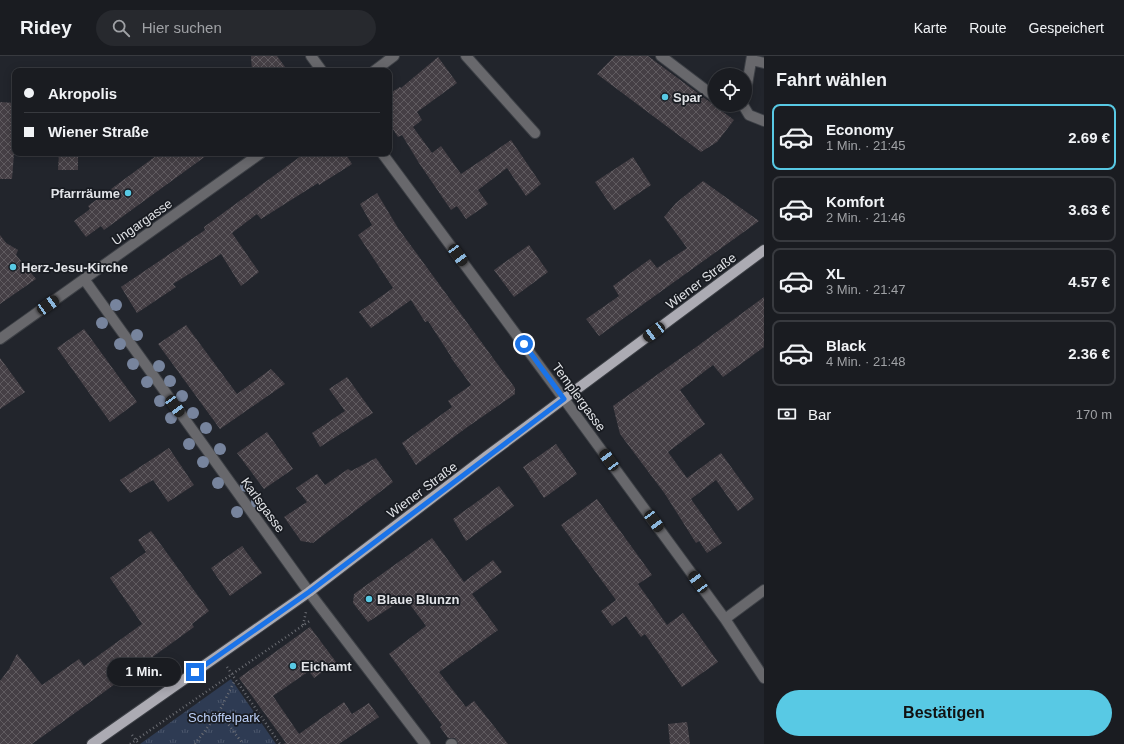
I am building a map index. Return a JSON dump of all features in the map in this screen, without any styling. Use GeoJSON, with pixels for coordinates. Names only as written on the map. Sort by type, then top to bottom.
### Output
{"type":"FeatureCollection","features":[{"type":"Feature","properties":{"kind":"main road","name":"Wiener Straße"},"geometry":{"type":"LineString","coordinates":[[92,744],[309,592],[764,250]]}},
{"type":"Feature","properties":{"kind":"street"},"geometry":{"type":"LineString","coordinates":[[312,56],[320,68]]}},
{"type":"Feature","properties":{"kind":"street"},"geometry":{"type":"LineString","coordinates":[[378,68],[394,56]]}},
{"type":"Feature","properties":{"kind":"street"},"geometry":{"type":"LineString","coordinates":[[466,56],[535,133]]}},
{"type":"Feature","properties":{"kind":"street"},"geometry":{"type":"LineString","coordinates":[[661,56],[708,92]]}},
{"type":"Feature","properties":{"kind":"street"},"geometry":{"type":"LineString","coordinates":[[750,68],[752,58],[764,63]]}},
{"type":"Feature","properties":{"kind":"street"},"geometry":{"type":"LineString","coordinates":[[748,112],[749,115],[764,121]]}},
{"type":"Feature","properties":{"kind":"street","name":"Ungargasse"},"geometry":{"type":"LineString","coordinates":[[0,339],[257,156]]}},
{"type":"Feature","properties":{"kind":"street","name":"Templergasse"},"geometry":{"type":"LineString","coordinates":[[384,156],[725,619],[764,678]]}},
{"type":"Feature","properties":{"kind":"street","name":"Karlsgasse"},"geometry":{"type":"LineString","coordinates":[[84,279],[309,592],[425,744]]}},
{"type":"Feature","properties":{"kind":"street"},"geometry":{"type":"LineString","coordinates":[[725,619],[764,590]]}},
{"type":"Feature","properties":{"kind":"path"},"geometry":{"type":"LineString","coordinates":[[130,744],[324,611]]}},
{"type":"Feature","properties":{"kind":"path"},"geometry":{"type":"LineString","coordinates":[[218,656],[280,744]]}},
{"type":"Feature","properties":{"kind":"path"},"geometry":{"type":"LineString","coordinates":[[195,744],[218,712],[235,680]]}},
{"type":"Feature","properties":{"kind":"path"},"geometry":{"type":"LineString","coordinates":[[218,712],[243,744]]}},
{"type":"Feature","properties":{"kind":"green space","name":"Schöffelpark"},"geometry":{"type":"Polygon","coordinates":[[[231,679],[276,744],[140,744],[231,679]]]}},
{"type":"Feature","properties":{"kind":"building"},"geometry":{"type":"Polygon","coordinates":[[[251,56],[277,56],[286,68],[252,68],[251,56]]]}},
{"type":"Feature","properties":{"kind":"building","name":"Spar"},"geometry":{"type":"Polygon","coordinates":[[[615,56],[648,56],[708,101],[708,112],[723,112],[734,120],[717,142],[701,152],[597,74],[615,56]]]}},
{"type":"Feature","properties":{"kind":"building"},"geometry":{"type":"Polygon","coordinates":[[[438,57],[457,83],[417,112],[422,120],[413,127],[432,153],[441,146],[461,174],[511,140],[541,184],[526,196],[507,168],[478,190],[488,204],[466,219],[457,206],[451,210],[402,135],[398,137],[392,128],[392,92],[400,87],[401,88],[438,57]]]}},
{"type":"Feature","properties":{"kind":"building"},"geometry":{"type":"Polygon","coordinates":[[[0,102],[12,103],[12,156],[14,156],[12,179],[0,179],[0,102]]]}},
{"type":"Feature","properties":{"kind":"building"},"geometry":{"type":"Polygon","coordinates":[[[59,156],[78,156],[78,170],[58,170],[59,156]]]}},
{"type":"Feature","properties":{"kind":"building"},"geometry":{"type":"Polygon","coordinates":[[[156,156],[206,156],[104,230],[101,226],[86,237],[74,221],[90,209],[88,206],[156,156]]]}},
{"type":"Feature","properties":{"kind":"building"},"geometry":{"type":"Polygon","coordinates":[[[301,156],[347,156],[352,164],[319,185],[318,183],[261,219],[257,214],[232,233],[259,272],[241,286],[221,254],[173,284],[176,287],[137,313],[121,287],[205,230],[204,227],[301,156]]]}},
{"type":"Feature","properties":{"kind":"building"},"geometry":{"type":"Polygon","coordinates":[[[633,157],[651,185],[614,210],[595,182],[633,157]]]}},
{"type":"Feature","properties":{"kind":"building"},"geometry":{"type":"Polygon","coordinates":[[[703,181],[759,221],[599,336],[586,319],[619,296],[613,286],[650,259],[657,268],[687,248],[664,217],[676,203],[703,181]]]}},
{"type":"Feature","properties":{"kind":"building"},"geometry":{"type":"Polygon","coordinates":[[[377,193],[398,228],[515,388],[515,394],[416,465],[402,443],[452,407],[448,401],[471,385],[451,358],[428,321],[425,322],[411,300],[371,328],[359,312],[393,288],[358,235],[372,225],[360,204],[377,193]]]}},
{"type":"Feature","properties":{"kind":"building","name":"Herz-Jesu-Kirche"},"geometry":{"type":"Polygon","coordinates":[[[0,235],[6,243],[18,250],[16,255],[36,279],[0,304],[0,235]]]}},
{"type":"Feature","properties":{"kind":"building"},"geometry":{"type":"Polygon","coordinates":[[[529,245],[548,272],[514,297],[494,270],[529,245]]]}},
{"type":"Feature","properties":{"kind":"building"},"geometry":{"type":"Polygon","coordinates":[[[764,297],[764,347],[723,377],[713,365],[680,390],[705,424],[668,452],[687,478],[721,453],[754,499],[738,511],[716,480],[691,499],[722,543],[707,553],[699,541],[696,543],[665,494],[620,434],[613,406],[764,297]]]}},
{"type":"Feature","properties":{"kind":"building"},"geometry":{"type":"Polygon","coordinates":[[[186,325],[237,394],[271,369],[285,384],[220,429],[158,344],[186,325]]]}},
{"type":"Feature","properties":{"kind":"building"},"geometry":{"type":"Polygon","coordinates":[[[84,329],[137,402],[110,422],[57,348],[84,329]]]}},
{"type":"Feature","properties":{"kind":"building"},"geometry":{"type":"Polygon","coordinates":[[[0,358],[25,392],[0,409],[0,358]]]}},
{"type":"Feature","properties":{"kind":"building"},"geometry":{"type":"Polygon","coordinates":[[[347,377],[373,413],[320,447],[312,433],[345,411],[329,389],[347,377]]]}},
{"type":"Feature","properties":{"kind":"building"},"geometry":{"type":"Polygon","coordinates":[[[267,432],[293,469],[264,489],[237,453],[267,432]]]}},
{"type":"Feature","properties":{"kind":"building"},"geometry":{"type":"Polygon","coordinates":[[[556,444],[577,474],[544,498],[523,467],[556,444]]]}},
{"type":"Feature","properties":{"kind":"building"},"geometry":{"type":"Polygon","coordinates":[[[169,448],[194,485],[168,502],[153,480],[130,493],[120,480],[169,448]]]}},
{"type":"Feature","properties":{"kind":"building"},"geometry":{"type":"Polygon","coordinates":[[[376,458],[393,482],[313,543],[301,541],[284,517],[307,502],[296,488],[317,474],[325,485],[348,469],[351,471],[376,458]]]}},
{"type":"Feature","properties":{"kind":"building"},"geometry":{"type":"Polygon","coordinates":[[[499,486],[514,506],[466,541],[453,519],[499,486]]]}},
{"type":"Feature","properties":{"kind":"building"},"geometry":{"type":"Polygon","coordinates":[[[597,499],[652,575],[638,584],[667,625],[683,613],[718,662],[682,687],[645,634],[641,637],[626,616],[612,626],[601,611],[616,600],[561,525],[597,499]]]}},
{"type":"Feature","properties":{"kind":"building"},"geometry":{"type":"Polygon","coordinates":[[[151,531],[209,611],[192,624],[194,627],[32,744],[0,744],[0,681],[9,669],[17,654],[42,685],[79,659],[84,666],[142,624],[110,578],[146,552],[138,540],[151,531]]]}},
{"type":"Feature","properties":{"kind":"building"},"geometry":{"type":"Polygon","coordinates":[[[432,538],[464,582],[493,560],[502,572],[472,594],[498,630],[439,672],[466,707],[474,701],[508,744],[458,744],[455,738],[448,738],[440,727],[442,725],[389,654],[426,626],[405,598],[368,622],[353,603],[354,594],[432,538]]]}},
{"type":"Feature","properties":{"kind":"building"},"geometry":{"type":"Polygon","coordinates":[[[242,546],[262,573],[230,596],[211,568],[242,546]]]}},
{"type":"Feature","properties":{"kind":"building"},"geometry":{"type":"Polygon","coordinates":[[[310,627],[336,662],[314,678],[309,671],[273,696],[299,734],[344,702],[352,714],[369,703],[379,717],[339,744],[283,744],[286,743],[239,678],[310,627]]]}},
{"type":"Feature","properties":{"kind":"building"},"geometry":{"type":"Polygon","coordinates":[[[687,722],[690,744],[670,744],[668,724],[687,722]]]}},
{"type":"Feature","properties":{"kind":"place","name":"Spar"},"geometry":{"type":"Point","coordinates":[665,97]}},
{"type":"Feature","properties":{"kind":"place","name":"Pfarrräume"},"geometry":{"type":"Point","coordinates":[128,193]}},
{"type":"Feature","properties":{"kind":"place","name":"Herz-Jesu-Kirche"},"geometry":{"type":"Point","coordinates":[13,267]}},
{"type":"Feature","properties":{"kind":"place","name":"Blaue Blunzn"},"geometry":{"type":"Point","coordinates":[369,599]}},
{"type":"Feature","properties":{"kind":"place","name":"Eichamt"},"geometry":{"type":"Point","coordinates":[293,666]}},
{"type":"Feature","properties":{"kind":"route"},"geometry":{"type":"LineString","coordinates":[[195,672],[309,592],[564,399],[524,344]]}}]}
